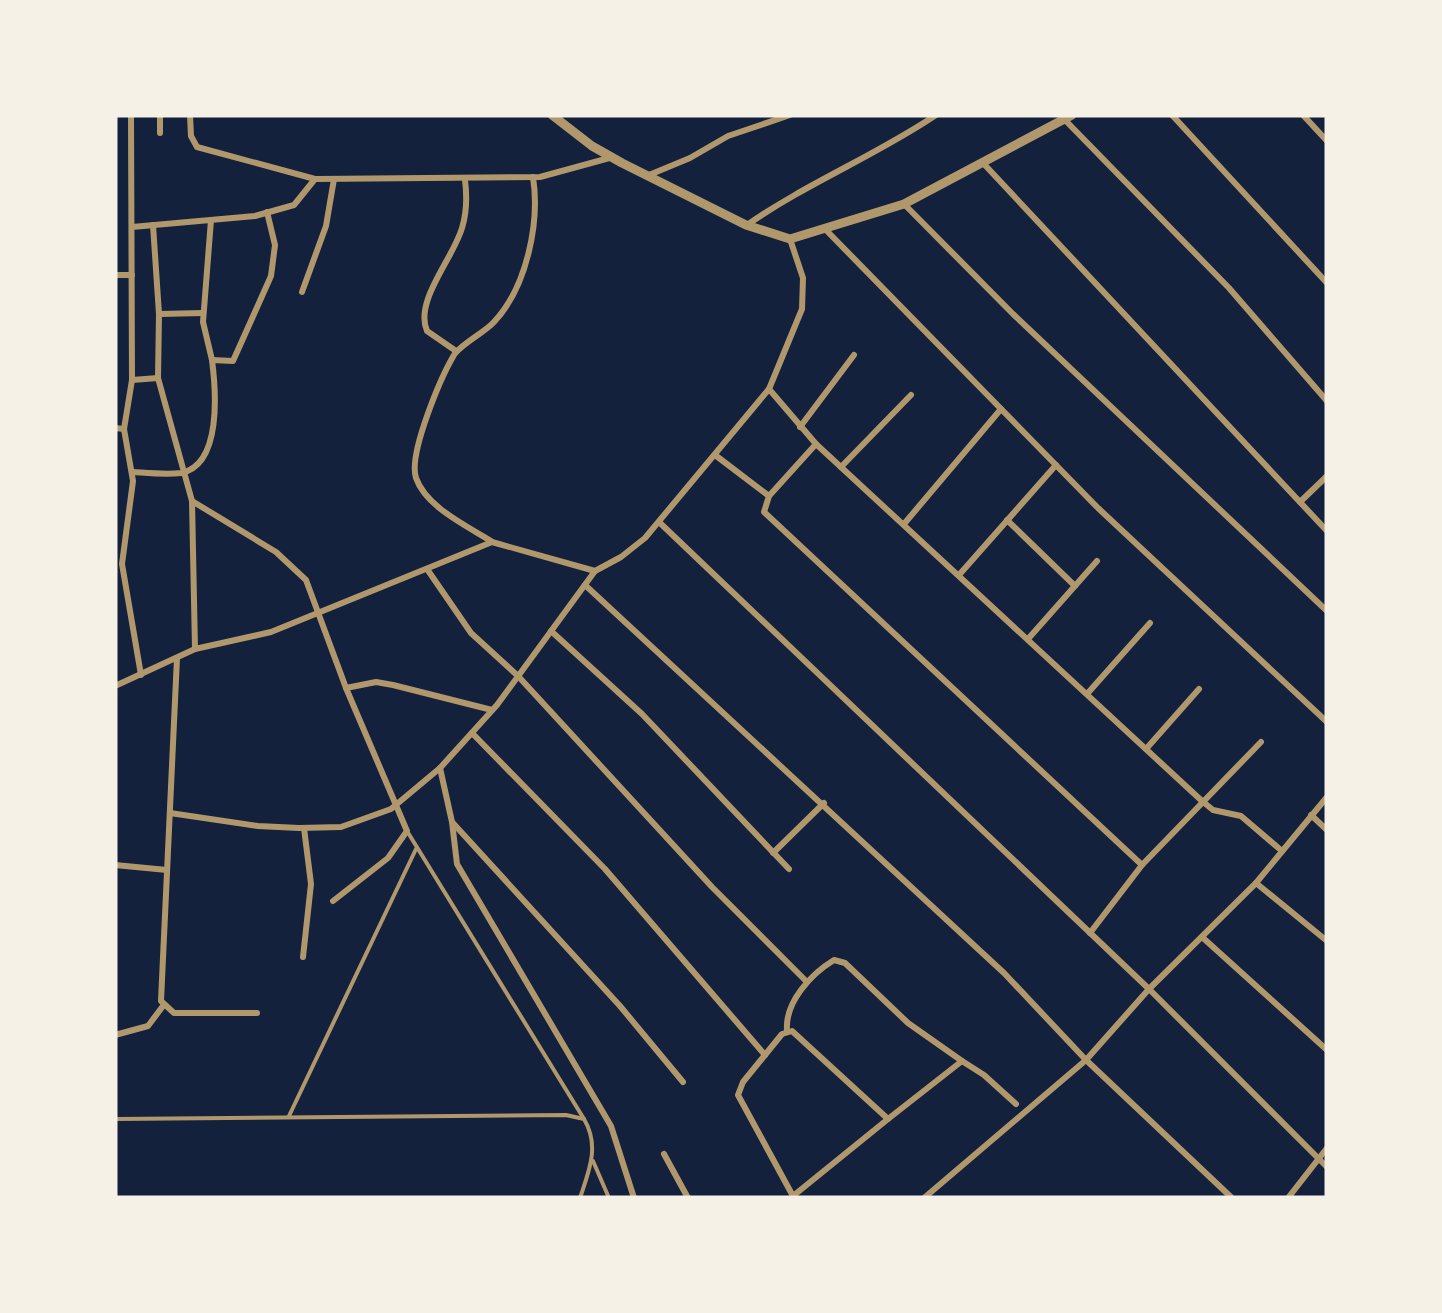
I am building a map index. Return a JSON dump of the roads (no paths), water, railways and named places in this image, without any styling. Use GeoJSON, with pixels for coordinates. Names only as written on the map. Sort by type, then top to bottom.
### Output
{"type":"FeatureCollection","features":[{"type":"Feature","properties":{"kind":"street"},"geometry":{"type":"LineString","coordinates":[[131,115],[132,380],[120,428],[133,472],[122,564],[142,674]]}},
{"type":"Feature","properties":{"kind":"street"},"geometry":{"type":"LineString","coordinates":[[160,115],[160,132]]}},
{"type":"Feature","properties":{"kind":"street"},"geometry":{"type":"LineString","coordinates":[[190,115],[191,136],[197,147],[314,179],[532,178],[613,157]]}},
{"type":"Feature","properties":{"kind":"street"},"geometry":{"type":"LineString","coordinates":[[552,115],[613,157],[746,226],[790,239],[904,204],[1069,118],[1230,288],[1327,401]]}},
{"type":"Feature","properties":{"kind":"street"},"geometry":{"type":"LineString","coordinates":[[649,175],[728,136],[790,115]]}},
{"type":"Feature","properties":{"kind":"street"},"geometry":{"type":"LineString","coordinates":[[746,226],[787,197],[901,139],[936,115]]}},
{"type":"Feature","properties":{"kind":"street"},"geometry":{"type":"LineString","coordinates":[[1172,115],[1327,283]]}},
{"type":"Feature","properties":{"kind":"street"},"geometry":{"type":"LineString","coordinates":[[1302,115],[1327,141]]}},
{"type":"Feature","properties":{"kind":"street"},"geometry":{"type":"LineString","coordinates":[[983,163],[1327,532]]}},
{"type":"Feature","properties":{"kind":"street"},"geometry":{"type":"LineString","coordinates":[[532,178],[536,200],[522,269],[498,318],[475,340],[456,351],[415,458],[416,478],[436,505],[492,542],[596,570]]}},
{"type":"Feature","properties":{"kind":"street"},"geometry":{"type":"LineString","coordinates":[[132,226],[268,212],[294,205],[314,179]]}},
{"type":"Feature","properties":{"kind":"street"},"geometry":{"type":"LineString","coordinates":[[302,292],[326,226],[334,179]]}},
{"type":"Feature","properties":{"kind":"street"},"geometry":{"type":"LineString","coordinates":[[456,351],[427,331],[424,306],[462,229],[466,208],[464,180]]}},
{"type":"Feature","properties":{"kind":"street"},"geometry":{"type":"LineString","coordinates":[[904,204],[1327,611]]}},
{"type":"Feature","properties":{"kind":"street"},"geometry":{"type":"LineString","coordinates":[[212,360],[233,361],[271,276],[275,245],[268,212]]}},
{"type":"Feature","properties":{"kind":"street"},"geometry":{"type":"LineString","coordinates":[[133,472],[183,473],[201,462],[210,442],[217,395],[203,313],[211,220]]}},
{"type":"Feature","properties":{"kind":"street"},"geometry":{"type":"LineString","coordinates":[[153,225],[159,314],[158,378],[192,501],[195,649]]}},
{"type":"Feature","properties":{"kind":"street"},"geometry":{"type":"LineString","coordinates":[[824,228],[1056,465],[1327,722]]}},
{"type":"Feature","properties":{"kind":"street"},"geometry":{"type":"LineString","coordinates":[[170,814],[258,826],[340,826],[396,805],[440,768],[492,710],[596,570],[633,548],[659,522],[770,389],[802,309],[802,278],[790,239]]}},
{"type":"Feature","properties":{"kind":"street"},"geometry":{"type":"LineString","coordinates":[[115,275],[132,275]]}},
{"type":"Feature","properties":{"kind":"street"},"geometry":{"type":"LineString","coordinates":[[159,314],[203,313]]}},
{"type":"Feature","properties":{"kind":"street"},"geometry":{"type":"LineString","coordinates":[[800,427],[854,355]]}},
{"type":"Feature","properties":{"kind":"street"},"geometry":{"type":"LineString","coordinates":[[132,380],[158,378]]}},
{"type":"Feature","properties":{"kind":"street"},"geometry":{"type":"LineString","coordinates":[[770,389],[816,444],[1202,801],[1213,810],[1241,816],[1282,851]]}},
{"type":"Feature","properties":{"kind":"street"},"geometry":{"type":"LineString","coordinates":[[841,467],[911,395]]}},
{"type":"Feature","properties":{"kind":"street"},"geometry":{"type":"LineString","coordinates":[[904,524],[1001,409]]}},
{"type":"Feature","properties":{"kind":"street"},"geometry":{"type":"LineString","coordinates":[[816,444],[769,496],[764,512],[1142,866]]}},
{"type":"Feature","properties":{"kind":"street"},"geometry":{"type":"LineString","coordinates":[[715,456],[769,496]]}},
{"type":"Feature","properties":{"kind":"street"},"geometry":{"type":"LineString","coordinates":[[959,576],[1056,465]]}},
{"type":"Feature","properties":{"kind":"street"},"geometry":{"type":"LineString","coordinates":[[1300,502],[1327,476]]}},
{"type":"Feature","properties":{"kind":"street"},"geometry":{"type":"LineString","coordinates":[[192,501],[276,552],[306,580],[346,688],[407,831],[383,862],[334,902]]}},
{"type":"Feature","properties":{"kind":"street"},"geometry":{"type":"LineString","coordinates":[[1007,520],[1075,586]]}},
{"type":"Feature","properties":{"kind":"street"},"geometry":{"type":"LineString","coordinates":[[659,522],[1150,990],[1327,1167]]}},
{"type":"Feature","properties":{"kind":"street"},"geometry":{"type":"LineString","coordinates":[[115,686],[195,649],[271,632],[492,542]]}},
{"type":"Feature","properties":{"kind":"street"},"geometry":{"type":"LineString","coordinates":[[1028,640],[1097,561]]}},
{"type":"Feature","properties":{"kind":"street"},"geometry":{"type":"LineString","coordinates":[[426,568],[465,626],[518,676],[712,887],[807,982]]}},
{"type":"Feature","properties":{"kind":"street"},"geometry":{"type":"LineString","coordinates":[[585,585],[1004,973],[1086,1060],[1232,1198]]}},
{"type":"Feature","properties":{"kind":"street"},"geometry":{"type":"LineString","coordinates":[[1087,694],[1150,623]]}},
{"type":"Feature","properties":{"kind":"street"},"geometry":{"type":"LineString","coordinates":[[552,630],[642,714],[790,869]]}},
{"type":"Feature","properties":{"kind":"street"},"geometry":{"type":"LineString","coordinates":[[115,1035],[148,1026],[163,1006],[177,658]]}},
{"type":"Feature","properties":{"kind":"street"},"geometry":{"type":"LineString","coordinates":[[346,688],[376,682],[393,684],[492,710]]}},
{"type":"Feature","properties":{"kind":"street"},"geometry":{"type":"LineString","coordinates":[[1146,749],[1199,689]]}},
{"type":"Feature","properties":{"kind":"street"},"geometry":{"type":"LineString","coordinates":[[472,732],[604,868],[765,1054]]}},
{"type":"Feature","properties":{"kind":"street"},"geometry":{"type":"LineString","coordinates":[[1090,933],[1142,866],[1261,742]]}},
{"type":"Feature","properties":{"kind":"street"},"geometry":{"type":"LineString","coordinates":[[440,768],[457,864],[611,1126],[634,1198]]}},
{"type":"Feature","properties":{"kind":"street"},"geometry":{"type":"LineString","coordinates":[[924,1198],[1086,1060],[1256,883],[1327,796]]}},
{"type":"Feature","properties":{"kind":"street"},"geometry":{"type":"LineString","coordinates":[[774,852],[824,803]]}},
{"type":"Feature","properties":{"kind":"street"},"geometry":{"type":"LineString","coordinates":[[1312,815],[1327,830]]}},
{"type":"Feature","properties":{"kind":"street"},"geometry":{"type":"LineString","coordinates":[[452,822],[620,1006],[683,1082]]}},
{"type":"Feature","properties":{"kind":"street"},"geometry":{"type":"LineString","coordinates":[[303,957],[311,884],[304,828]]}},
{"type":"Feature","properties":{"kind":"street"},"geometry":{"type":"LineString","coordinates":[[115,865],[167,870]]}},
{"type":"Feature","properties":{"kind":"street"},"geometry":{"type":"LineString","coordinates":[[1256,883],[1327,941]]}},
{"type":"Feature","properties":{"kind":"street"},"geometry":{"type":"LineString","coordinates":[[1202,936],[1327,1050]]}},
{"type":"Feature","properties":{"kind":"street"},"geometry":{"type":"LineString","coordinates":[[962,1061],[794,1197],[738,1096],[743,1082],[787,1030],[790,1008],[807,982],[834,960],[845,963],[908,1023],[984,1074],[1016,1104]]}},
{"type":"Feature","properties":{"kind":"street"},"geometry":{"type":"LineString","coordinates":[[163,1006],[174,1013],[257,1013]]}},
{"type":"Feature","properties":{"kind":"street"},"geometry":{"type":"LineString","coordinates":[[787,1030],[797,1033],[888,1119]]}},
{"type":"Feature","properties":{"kind":"street"},"geometry":{"type":"LineString","coordinates":[[1288,1198],[1327,1148]]}},
{"type":"Feature","properties":{"kind":"street"},"geometry":{"type":"LineString","coordinates":[[664,1154],[688,1198]]}},
{"type":"Feature","properties":{"kind":"lane"},"geometry":{"type":"LineString","coordinates":[[407,831],[584,1119],[592,1140],[592,1160],[580,1198]]}},
{"type":"Feature","properties":{"kind":"lane"},"geometry":{"type":"LineString","coordinates":[[289,1116],[416,849]]}},
{"type":"Feature","properties":{"kind":"lane"},"geometry":{"type":"LineString","coordinates":[[115,1119],[554,1114],[584,1119]]}},
{"type":"Feature","properties":{"kind":"lane"},"geometry":{"type":"LineString","coordinates":[[592,1160],[609,1198]]}}]}
